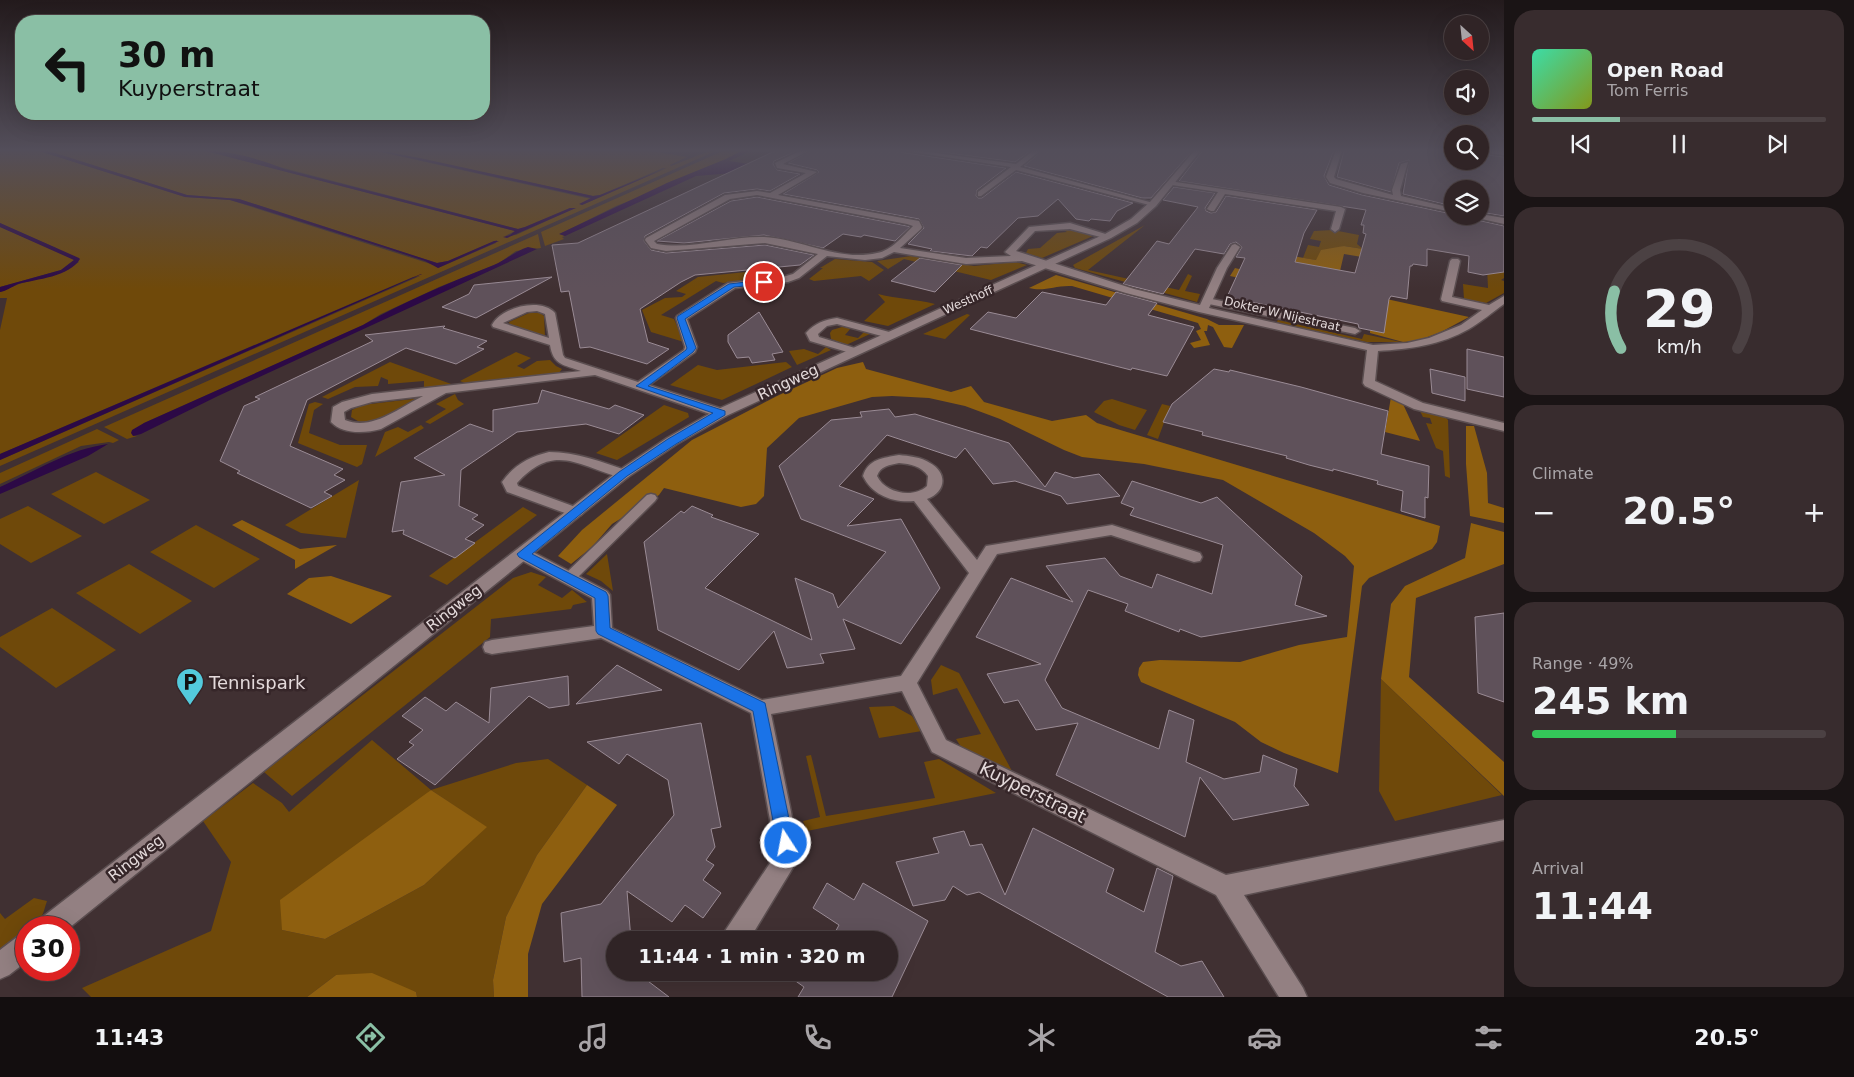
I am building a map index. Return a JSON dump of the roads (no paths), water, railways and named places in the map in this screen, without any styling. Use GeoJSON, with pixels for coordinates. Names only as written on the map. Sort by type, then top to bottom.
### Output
{"type":"FeatureCollection","features":[{"type":"Feature","properties":{"kind":"street"},"geometry":{"type":"LineString","coordinates":[[731,197],[649,240],[654,246],[663,248],[765,240],[857,257],[873,257],[884,255],[918,227],[916,224],[773,197]]}},
{"type":"Feature","properties":{"kind":"street"},"geometry":{"type":"LineString","coordinates":[[1125,197],[1153,204]]}},
{"type":"Feature","properties":{"kind":"street"},"geometry":{"type":"LineString","coordinates":[[1048,265],[1108,236],[1134,221],[1160,197]]}},
{"type":"Feature","properties":{"kind":"street"},"geometry":{"type":"LineString","coordinates":[[1211,209],[1219,197]]}},
{"type":"Feature","properties":{"kind":"street"},"geometry":{"type":"LineString","coordinates":[[1259,197],[1341,209],[1335,229]]}},
{"type":"Feature","properties":{"kind":"street"},"geometry":{"type":"LineString","coordinates":[[1396,197],[1444,208]]}},
{"type":"Feature","properties":{"kind":"street"},"geometry":{"type":"LineString","coordinates":[[1489,218],[1504,222]]}},
{"type":"Feature","properties":{"kind":"street"},"geometry":{"type":"LineString","coordinates":[[1023,258],[1010,252],[1032,228],[1070,226],[1108,236]]}},
{"type":"Feature","properties":{"kind":"street"},"geometry":{"type":"LineString","coordinates":[[1205,305],[1222,268],[1235,247]]}},
{"type":"Feature","properties":{"kind":"street","name":"Dokter W Nijestraat"},"geometry":{"type":"LineString","coordinates":[[891,249],[966,261],[1023,258],[1130,291],[1205,305],[1373,348],[1406,346],[1432,341],[1465,327],[1504,299]]}},
{"type":"Feature","properties":{"kind":"street"},"geometry":{"type":"LineString","coordinates":[[640,386],[692,348],[681,318],[732,285],[788,279],[796,276],[826,252]]}},
{"type":"Feature","properties":{"kind":"street"},"geometry":{"type":"LineString","coordinates":[[1455,261],[1444,303],[1490,308]]}},
{"type":"Feature","properties":{"kind":"street","name":"Westhoff"},"geometry":{"type":"LineString","coordinates":[[889,335],[1048,265]]}},
{"type":"Feature","properties":{"kind":"street"},"geometry":{"type":"LineString","coordinates":[[554,343],[497,325],[522,309],[536,307],[545,310],[550,313],[554,343],[557,355],[561,360],[595,373],[721,413]]}},
{"type":"Feature","properties":{"kind":"street"},"geometry":{"type":"LineString","coordinates":[[854,351],[814,340],[812,333],[823,324],[837,321],[889,335]]}},
{"type":"Feature","properties":{"kind":"street","name":"Ringweg"},"geometry":{"type":"LineString","coordinates":[[64,916],[623,474],[672,441],[721,413],[889,335]]}},
{"type":"Feature","properties":{"kind":"street"},"geometry":{"type":"LineString","coordinates":[[1373,348],[1370,383],[1408,402],[1504,427]]}},
{"type":"Feature","properties":{"kind":"street"},"geometry":{"type":"LineString","coordinates":[[443,390],[376,426],[366,429],[349,427],[338,422],[338,410],[346,404],[360,400],[443,390],[595,373]]}},
{"type":"Feature","properties":{"kind":"street"},"geometry":{"type":"LineString","coordinates":[[576,512],[512,488],[510,482],[515,475],[536,460],[548,455],[564,454],[623,474]]}},
{"type":"Feature","properties":{"kind":"street"},"geometry":{"type":"LineString","coordinates":[[918,497],[978,573]]}},
{"type":"Feature","properties":{"kind":"street"},"geometry":{"type":"LineString","coordinates":[[492,647],[603,631],[760,708],[907,683],[992,550],[1112,530],[1194,557]]}},
{"type":"Feature","properties":{"kind":"street"},"geometry":{"type":"LineString","coordinates":[[523,554],[601,596],[603,631]]}},
{"type":"Feature","properties":{"kind":"street","name":"Kuyperstraat"},"geometry":{"type":"LineString","coordinates":[[907,683],[939,746],[1225,886]]}},
{"type":"Feature","properties":{"kind":"street"},"geometry":{"type":"LineString","coordinates":[[740,931],[788,856],[760,708]]}},
{"type":"Feature","properties":{"kind":"street"},"geometry":{"type":"LineString","coordinates":[[1294,997],[1225,886],[1504,830]]}},
{"type":"Feature","properties":{"kind":"street"},"geometry":{"type":"LineString","coordinates":[[0,966],[15,954]]}},
{"type":"Feature","properties":{"kind":"lane"},"geometry":{"type":"LineString","coordinates":[[1205,305],[1355,331]]}},
{"type":"Feature","properties":{"kind":"lane"},"geometry":{"type":"LineString","coordinates":[[569,578],[651,498]]}},
{"type":"Feature","properties":{"kind":"place","name":"Tennispark"},"geometry":{"type":"Point","coordinates":[190,706]}}]}
